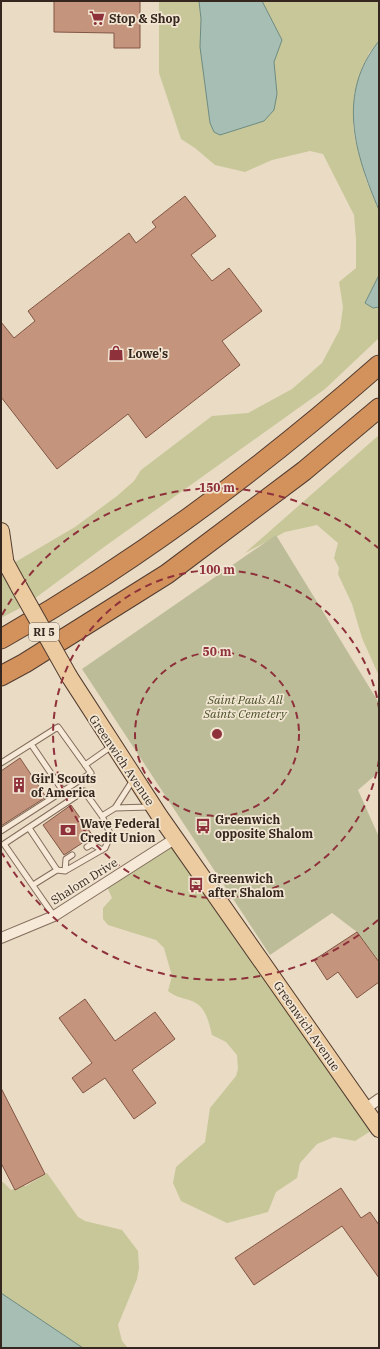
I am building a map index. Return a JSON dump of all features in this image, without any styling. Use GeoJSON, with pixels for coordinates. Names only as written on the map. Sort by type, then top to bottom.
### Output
{"type":"FeatureCollection","features":[{"type":"Feature","properties":{"kind":"highway"},"geometry":{"type":"LineString","coordinates":[[1,639],[103,576],[207,504],[302,431],[379,365]]}},
{"type":"Feature","properties":{"kind":"highway"},"geometry":{"type":"LineString","coordinates":[[1,676],[167,574],[304,471],[379,408]]}},
{"type":"Feature","properties":{"kind":"main road","name":"Greenwich Avenue"},"geometry":{"type":"LineString","coordinates":[[1,531],[3,557],[69,676],[134,778],[364,1109]]}},
{"type":"Feature","properties":{"kind":"main road","name":"RI 5"},"geometry":{"type":"LineString","coordinates":[[364,1109],[379,1129]]}},
{"type":"Feature","properties":{"kind":"street","name":"Shalom Drive"},"geometry":{"type":"LineString","coordinates":[[1,938],[54,916],[176,838]]}},
{"type":"Feature","properties":{"kind":"street"},"geometry":{"type":"LineString","coordinates":[[364,1109],[379,1099]]}},
{"type":"Feature","properties":{"kind":"lane"},"geometry":{"type":"LineString","coordinates":[[1,763],[58,727],[90,773],[1,831]]}},
{"type":"Feature","properties":{"kind":"lane"},"geometry":{"type":"LineString","coordinates":[[31,744],[63,791]]}},
{"type":"Feature","properties":{"kind":"lane"},"geometry":{"type":"LineString","coordinates":[[84,765],[113,746]]}},
{"type":"Feature","properties":{"kind":"lane"},"geometry":{"type":"LineString","coordinates":[[102,816],[115,808],[134,778]]}},
{"type":"Feature","properties":{"kind":"lane"},"geometry":{"type":"LineString","coordinates":[[33,885],[57,870],[65,871],[105,848],[109,831],[102,816],[84,791],[4,844],[54,916]]}},
{"type":"Feature","properties":{"kind":"lane"},"geometry":{"type":"LineString","coordinates":[[115,808],[154,807]]}},
{"type":"Feature","properties":{"kind":"lane"},"geometry":{"type":"LineString","coordinates":[[29,828],[57,870]]}},
{"type":"Feature","properties":{"kind":"lane"},"geometry":{"type":"LineString","coordinates":[[87,847],[92,844],[102,850]]}},
{"type":"Feature","properties":{"kind":"lane"},"geometry":{"type":"LineString","coordinates":[[65,871],[66,859],[72,855]]}},
{"type":"Feature","properties":{"kind":"green space"},"geometry":{"type":"Polygon","coordinates":[[[159,1],[199,1],[201,19],[200,47],[210,123],[277,94],[274,62],[282,40],[262,1],[379,1],[379,41],[369,53],[362,68],[354,95],[353,126],[366,180],[379,210],[379,275],[365,303],[373,308],[379,307],[379,338],[325,389],[104,547],[26,605],[1,618],[1,561],[12,564],[75,527],[117,496],[134,481],[141,470],[212,416],[248,413],[292,389],[322,363],[340,329],[343,307],[339,282],[356,268],[354,215],[323,154],[310,151],[272,160],[245,172],[215,165],[195,148],[181,139],[159,73],[159,1]]]}},
{"type":"Feature","properties":{"kind":"green space"},"geometry":{"type":"Polygon","coordinates":[[[379,435],[379,676],[362,638],[352,604],[338,574],[339,568],[334,558],[338,543],[317,525],[285,532],[245,553],[379,435]]]}},
{"type":"Feature","properties":{"kind":"green space","name":"Saint Pauls All Saints Cemetery"},"geometry":{"type":"Polygon","coordinates":[[[276,535],[379,703],[379,772],[358,790],[379,837],[379,961],[357,932],[332,913],[270,955],[82,669],[276,535]]]}},
{"type":"Feature","properties":{"kind":"green space"},"geometry":{"type":"Polygon","coordinates":[[[175,840],[377,1127],[355,1141],[334,1137],[317,1144],[300,1163],[297,1178],[276,1192],[268,1212],[227,1223],[181,1201],[173,1183],[176,1167],[205,1142],[210,1108],[236,1076],[238,1069],[237,1055],[226,1042],[212,1035],[203,1009],[199,1005],[195,1002],[176,996],[168,991],[172,976],[164,948],[156,940],[108,925],[103,919],[103,908],[112,898],[104,880],[175,840]]]}},
{"type":"Feature","properties":{"kind":"green space"},"geometry":{"type":"Polygon","coordinates":[[[47,1173],[78,1217],[85,1221],[122,1230],[138,1251],[139,1268],[137,1279],[118,1325],[122,1341],[128,1348],[83,1348],[1,1293],[1,1182],[3,1182],[11,1190],[21,1186],[26,1186],[47,1173]]]}},
{"type":"Feature","properties":{"kind":"shaded area"},"geometry":{"type":"Polygon","coordinates":[[[199,1],[262,1],[282,40],[274,62],[277,94],[274,110],[264,121],[220,135],[214,132],[210,123],[200,47],[201,19],[199,1]]]}},
{"type":"Feature","properties":{"kind":"shaded area"},"geometry":{"type":"Polygon","coordinates":[[[379,41],[379,210],[370,189],[357,146],[354,124],[354,103],[357,82],[366,61],[379,41]]]}},
{"type":"Feature","properties":{"kind":"shaded area"},"geometry":{"type":"Polygon","coordinates":[[[379,275],[379,307],[373,308],[365,303],[379,275]]]}},
{"type":"Feature","properties":{"kind":"shaded area"},"geometry":{"type":"Polygon","coordinates":[[[1,1293],[83,1348],[1,1348],[1,1293]]]}},
{"type":"Feature","properties":{"kind":"building","name":"Stop & Shop"},"geometry":{"type":"Polygon","coordinates":[[[54,1],[140,1],[140,48],[114,48],[114,33],[54,32],[54,1]]]}},
{"type":"Feature","properties":{"kind":"building","name":"Lowe's"},"geometry":{"type":"Polygon","coordinates":[[[185,196],[216,236],[191,255],[212,281],[229,268],[262,311],[222,341],[240,365],[146,438],[128,414],[57,469],[1,397],[1,322],[14,338],[35,321],[28,311],[129,233],[136,243],[156,227],[152,222],[185,196]]]}},
{"type":"Feature","properties":{"kind":"building","name":"Girl Scouts of America"},"geometry":{"type":"Polygon","coordinates":[[[20,758],[46,797],[1,826],[1,771],[20,758]]]}},
{"type":"Feature","properties":{"kind":"building","name":"Wave Federal Credit Union"},"geometry":{"type":"Polygon","coordinates":[[[71,805],[93,836],[64,855],[43,825],[71,805]]]}},
{"type":"Feature","properties":{"kind":"building"},"geometry":{"type":"Polygon","coordinates":[[[357,932],[379,962],[379,982],[357,998],[338,972],[327,980],[314,960],[357,932]]]}},
{"type":"Feature","properties":{"kind":"building"},"geometry":{"type":"Polygon","coordinates":[[[85,999],[115,1041],[155,1012],[175,1039],[132,1070],[156,1103],[134,1119],[105,1078],[83,1093],[72,1078],[92,1063],[59,1018],[85,999]]]}},
{"type":"Feature","properties":{"kind":"building"},"geometry":{"type":"Polygon","coordinates":[[[1,1088],[45,1174],[15,1190],[1,1163],[1,1088]]]}},
{"type":"Feature","properties":{"kind":"building"},"geometry":{"type":"Polygon","coordinates":[[[341,1188],[361,1218],[370,1212],[379,1225],[379,1278],[342,1226],[254,1285],[235,1258],[341,1188]]]}},
{"type":"Feature","properties":{"kind":"place","name":"Stop & Shop"},"geometry":{"type":"Point","coordinates":[97,18]}},
{"type":"Feature","properties":{"kind":"place","name":"Lowe's"},"geometry":{"type":"Point","coordinates":[116,353]}},
{"type":"Feature","properties":{"kind":"place","name":"Girl Scouts of America"},"geometry":{"type":"Point","coordinates":[19,785]}},
{"type":"Feature","properties":{"kind":"place","name":"Greenwich opposite Shalom"},"geometry":{"type":"Point","coordinates":[203,826]}},
{"type":"Feature","properties":{"kind":"place","name":"Wave Federal Credit Union"},"geometry":{"type":"Point","coordinates":[68,830]}},
{"type":"Feature","properties":{"kind":"place","name":"Greenwich after Shalom"},"geometry":{"type":"Point","coordinates":[196,885]}}]}
